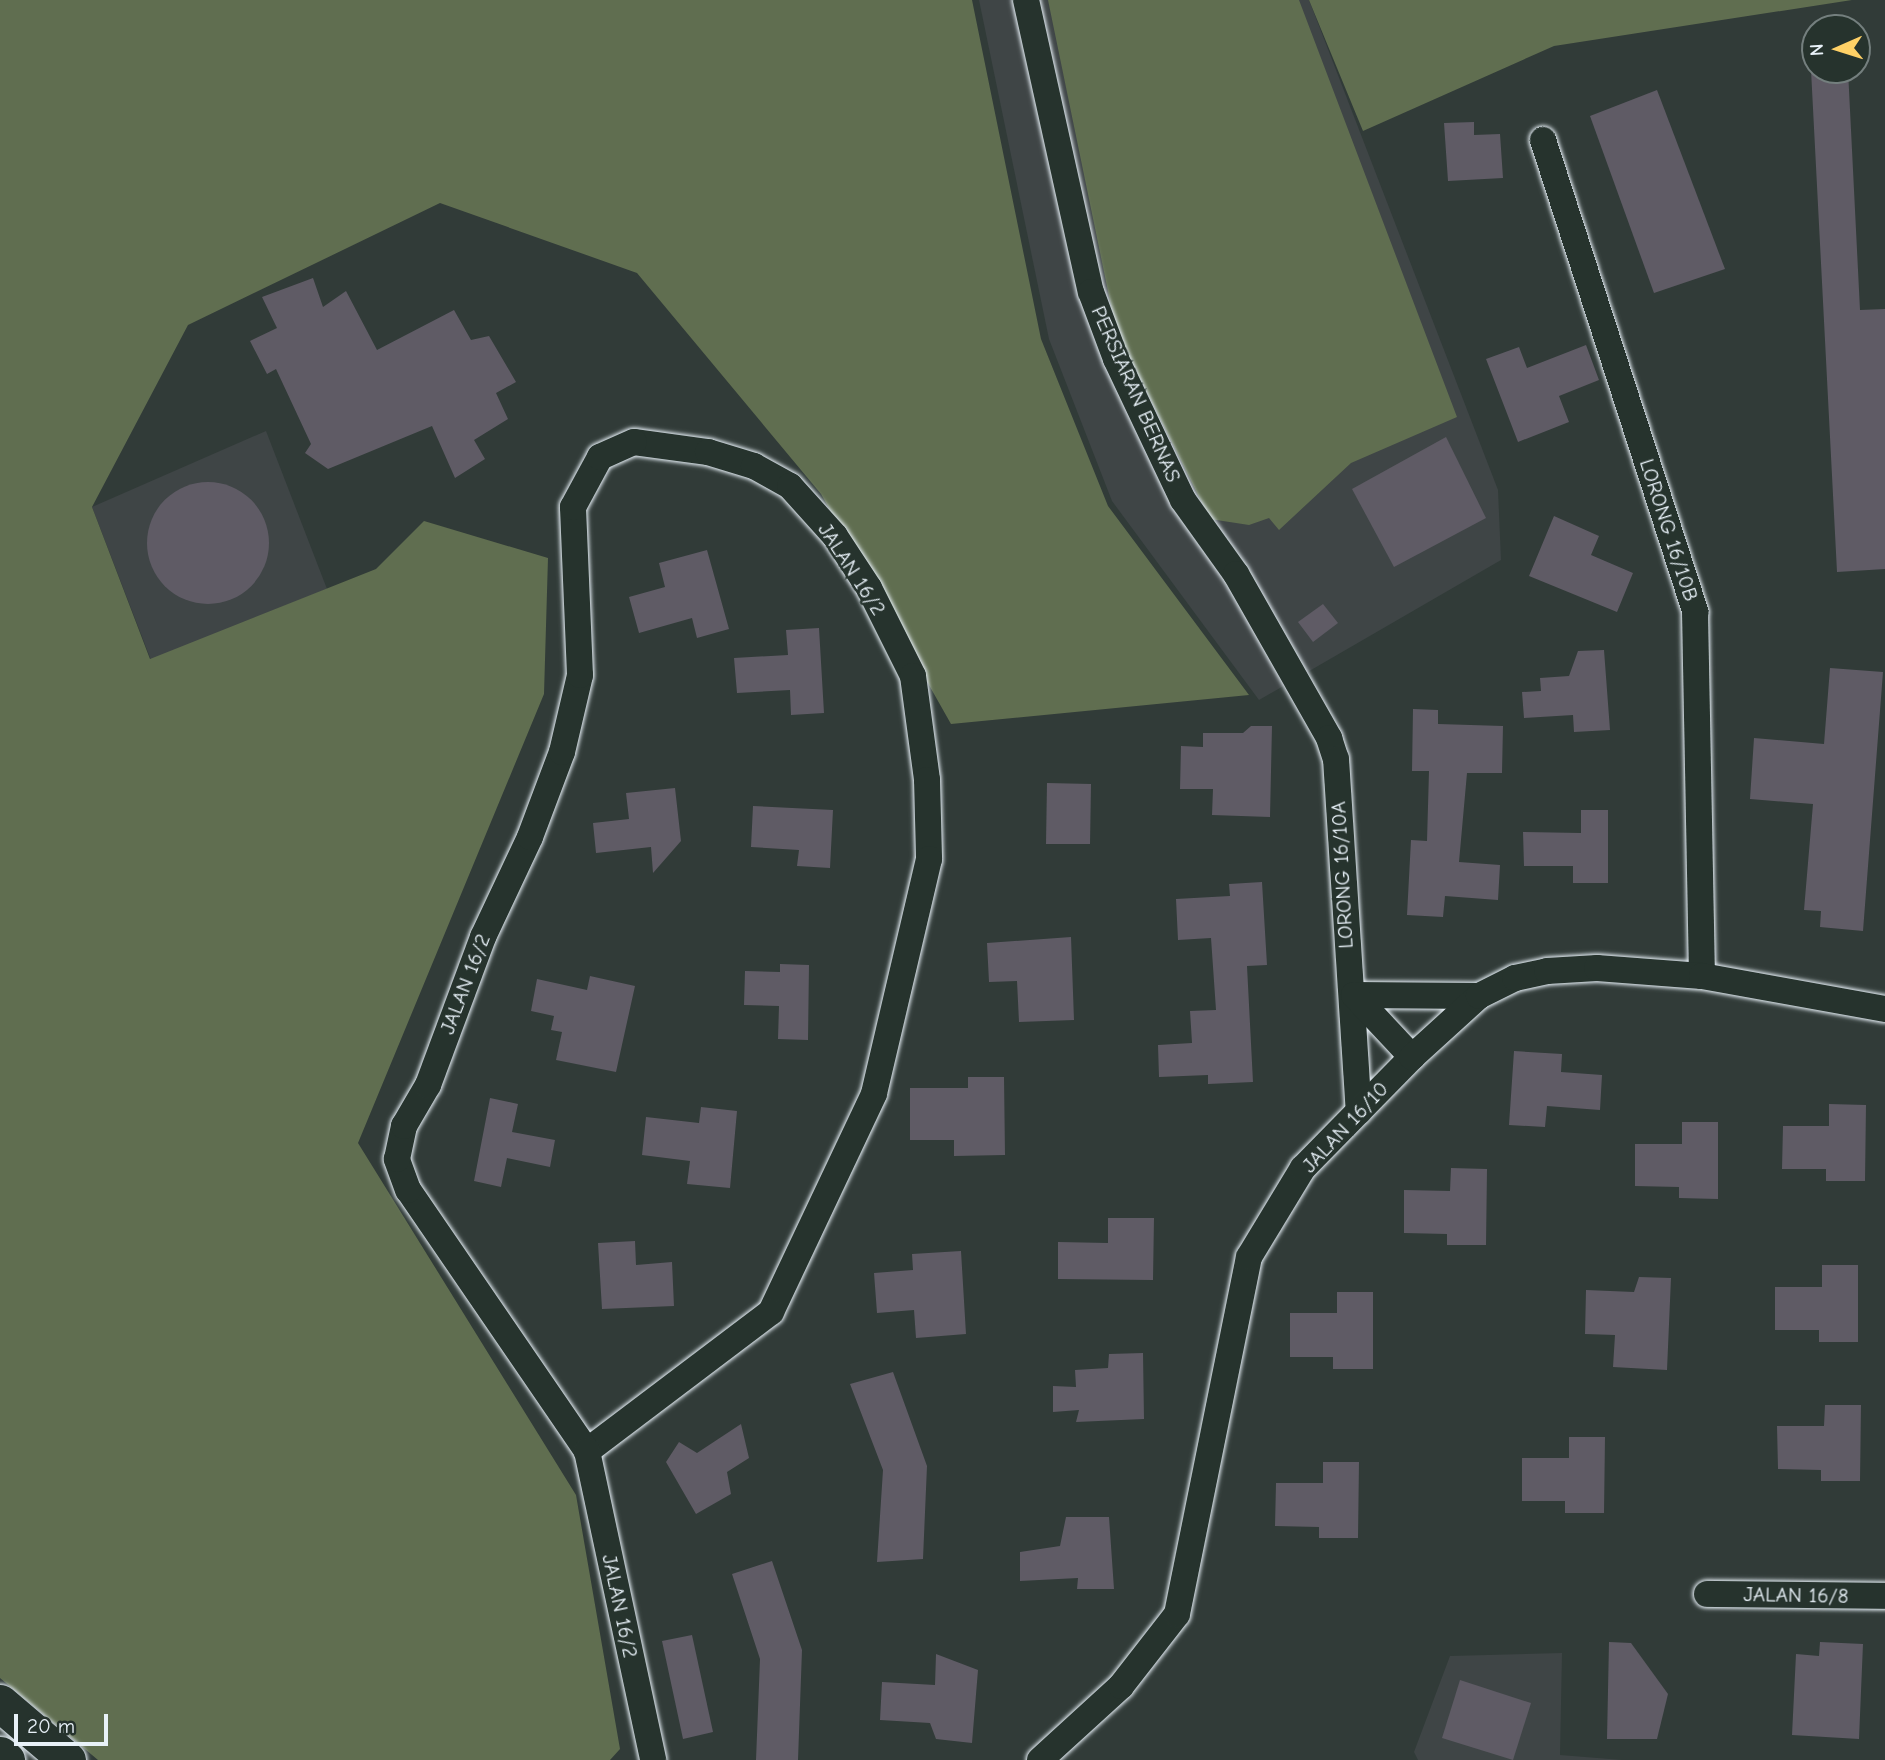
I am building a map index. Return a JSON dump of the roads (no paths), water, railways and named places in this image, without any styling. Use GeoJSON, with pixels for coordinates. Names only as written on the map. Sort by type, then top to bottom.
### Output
{"type":"FeatureCollection","features":[{"type":"Feature","properties":{"kind":"main road"},"geometry":{"type":"LineString","coordinates":[[0,1703],[68,1760]]}},
{"type":"Feature","properties":{"kind":"main road"},"geometry":{"type":"LineString","coordinates":[[0,1755],[6,1760]]}},
{"type":"Feature","properties":{"kind":"street","name":"PERSIARAN BERNAS"},"geometry":{"type":"LineString","coordinates":[[1026,0],[1091,292],[1116,359],[1183,500],[1236,574],[1295,680]]}},
{"type":"Feature","properties":{"kind":"street","name":"LORONG 16/10B"},"geometry":{"type":"LineString","coordinates":[[1543,140],[1695,612],[1702,976]]}},
{"type":"Feature","properties":{"kind":"street","name":"JALAN 16/2"},"geometry":{"type":"LineString","coordinates":[[587,1451],[771,1312],[874,1094],[929,859],[927,780],[914,676],[869,588],[835,536],[790,486],[754,466],[708,452],[634,442],[600,457],[573,506],[580,675],[562,752],[530,837],[483,937],[428,1085],[404,1126],[397,1159],[408,1190],[587,1451],[653,1760]]}},
{"type":"Feature","properties":{"kind":"street","name":"LORONG 16/10A"},"geometry":{"type":"LineString","coordinates":[[1295,680],[1329,738],[1336,759],[1345,942],[1354,995],[1359,1111]]}},
{"type":"Feature","properties":{"kind":"street","name":"JALAN 16/10"},"geometry":{"type":"LineString","coordinates":[[1040,1760],[1121,1686],[1177,1614],[1249,1257],[1303,1168],[1412,1057],[1479,996],[1515,978],[1548,971],[1597,968],[1702,976],[1885,1009]]}},
{"type":"Feature","properties":{"kind":"street"},"geometry":{"type":"LineString","coordinates":[[1354,995],[1479,996]]}},
{"type":"Feature","properties":{"kind":"street"},"geometry":{"type":"LineString","coordinates":[[1354,995],[1412,1057]]}},
{"type":"Feature","properties":{"kind":"street","name":"JALAN 16/8"},"geometry":{"type":"LineString","coordinates":[[1707,1594],[1885,1596]]}}]}
